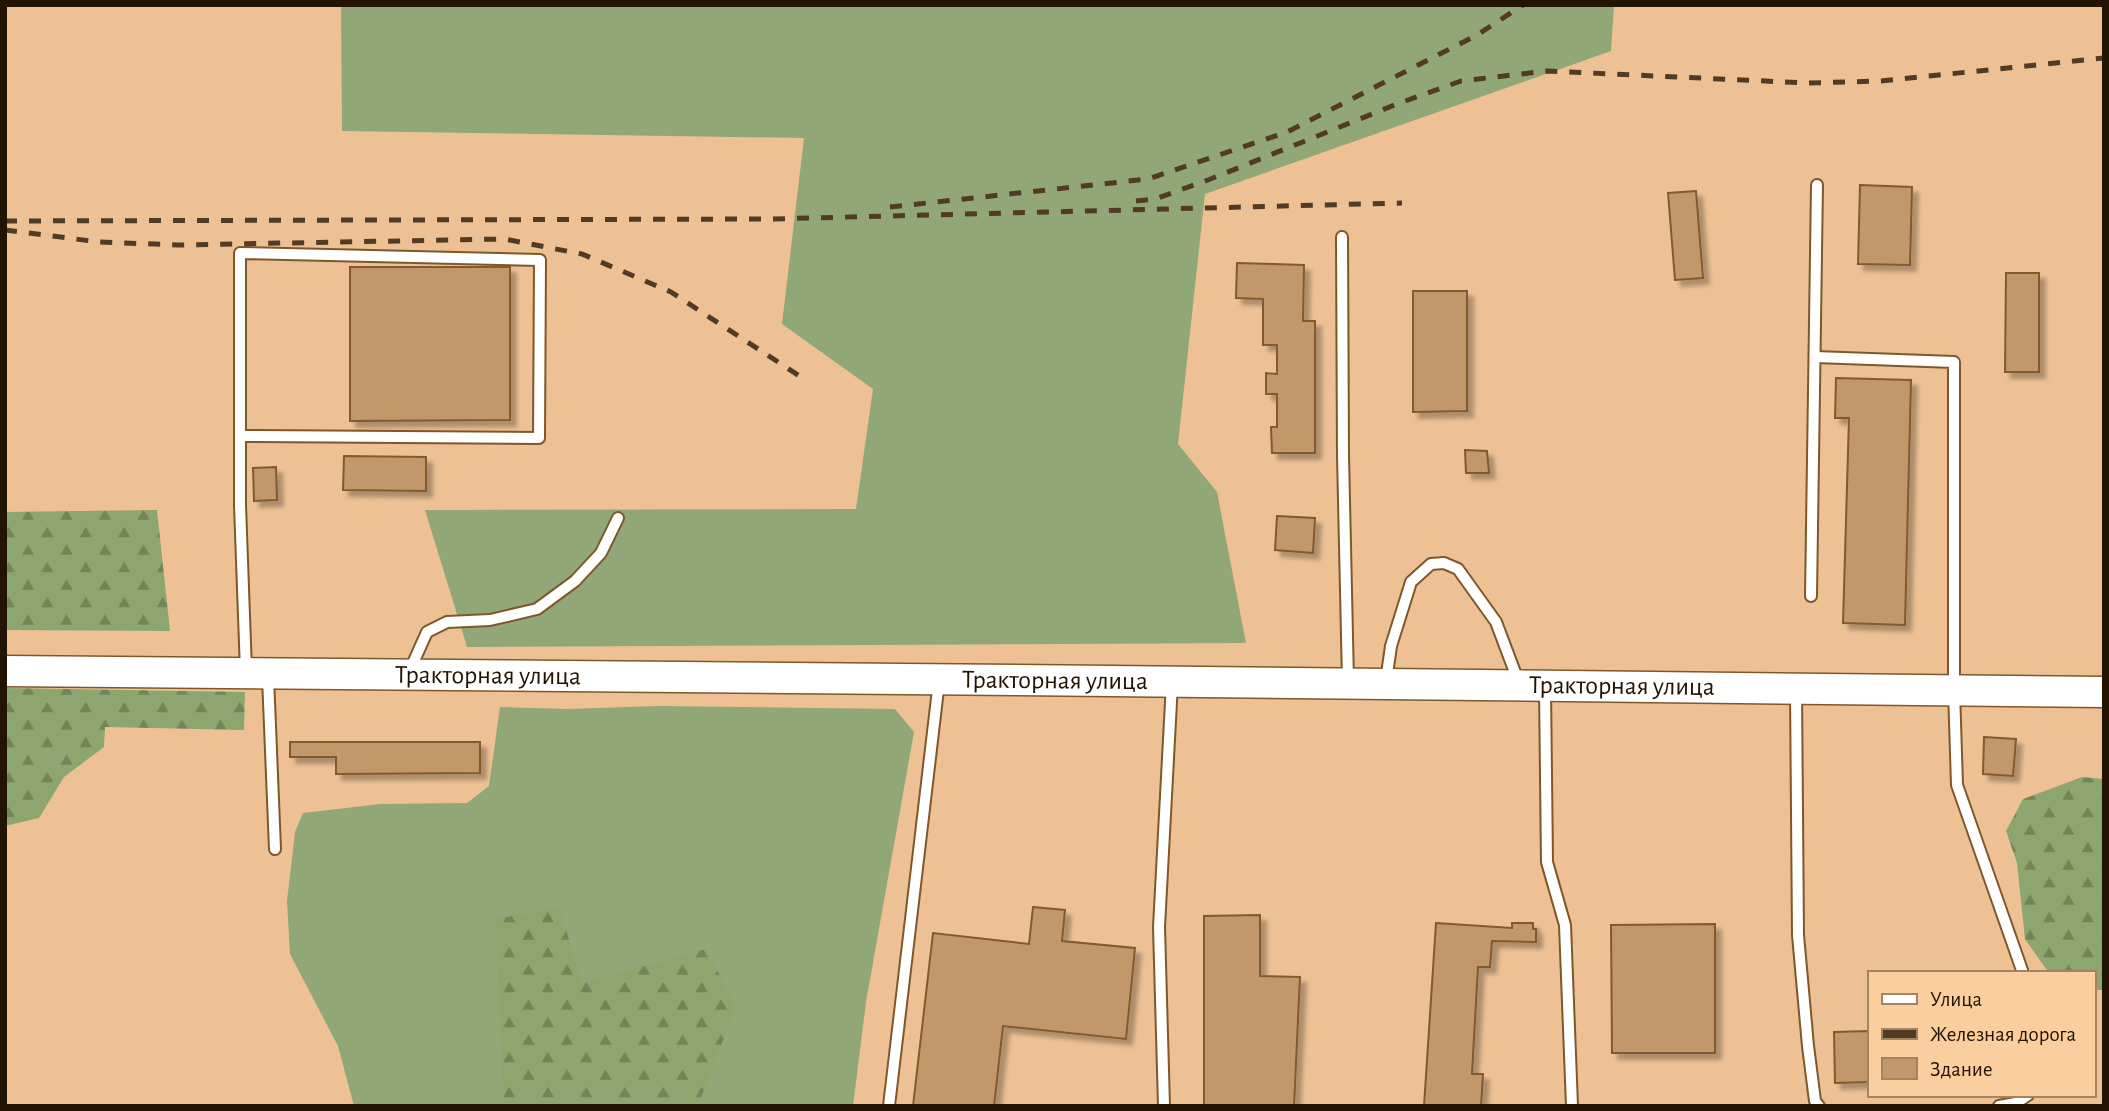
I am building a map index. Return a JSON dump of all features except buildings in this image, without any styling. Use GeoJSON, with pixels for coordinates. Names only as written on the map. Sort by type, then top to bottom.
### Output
{"type":"FeatureCollection","features":[{"type":"Feature","properties":{"kind":"main road","name":"Тракторная улица"},"geometry":{"type":"LineString","coordinates":[[5,671],[940,678],[1172,683],[2104,692]]}},
{"type":"Feature","properties":{"kind":"lane"},"geometry":{"type":"LineString","coordinates":[[1811,596],[1817,185]]}},
{"type":"Feature","properties":{"kind":"lane"},"geometry":{"type":"LineString","coordinates":[[1342,237],[1343,455],[1349,684]]}},
{"type":"Feature","properties":{"kind":"lane"},"geometry":{"type":"LineString","coordinates":[[241,436],[539,438],[540,260],[240,253],[240,505],[275,849]]}},
{"type":"Feature","properties":{"kind":"lane"},"geometry":{"type":"LineString","coordinates":[[1815,357],[1954,362],[1954,690],[1957,785],[2022,971]]}},
{"type":"Feature","properties":{"kind":"lane"},"geometry":{"type":"LineString","coordinates":[[408,675],[427,632],[447,622],[490,620],[537,609],[575,582],[601,554],[618,518]]}},
{"type":"Feature","properties":{"kind":"lane"},"geometry":{"type":"LineString","coordinates":[[1385,684],[1391,646],[1411,582],[1431,564],[1444,563],[1458,569],[1496,622],[1532,685],[1547,862],[1565,925],[1572,1106]]}},
{"type":"Feature","properties":{"kind":"lane"},"geometry":{"type":"LineString","coordinates":[[889,1106],[940,678]]}},
{"type":"Feature","properties":{"kind":"lane"},"geometry":{"type":"LineString","coordinates":[[1164,1106],[1159,927],[1172,683]]}},
{"type":"Feature","properties":{"kind":"lane"},"geometry":{"type":"LineString","coordinates":[[1796,689],[1798,935],[1808,1046],[1815,1101],[1819,1106]]}},
{"type":"Feature","properties":{"kind":"lane"},"geometry":{"type":"LineString","coordinates":[[1999,1106],[2016,1103],[2025,1097]]}},
{"type":"Feature","properties":{"kind":"green space"},"geometry":{"type":"Polygon","coordinates":[[[341,5],[1614,5],[1611,51],[1205,194],[1178,444],[1217,492],[1246,643],[467,647],[425,510],[856,509],[873,389],[782,324],[804,138],[342,131],[341,5]]]}},
{"type":"Feature","properties":{"kind":"green space"},"geometry":{"type":"Polygon","coordinates":[[[157,510],[170,631],[5,630],[5,512],[157,510]]]}},
{"type":"Feature","properties":{"kind":"green space"},"geometry":{"type":"Polygon","coordinates":[[[5,688],[245,692],[244,730],[105,727],[104,747],[64,777],[39,818],[5,826],[5,688]]]}},
{"type":"Feature","properties":{"kind":"green space"},"geometry":{"type":"Polygon","coordinates":[[[658,706],[895,709],[914,732],[866,1002],[853,1106],[354,1106],[338,1046],[290,954],[287,901],[295,832],[303,813],[380,804],[467,803],[489,786],[500,707],[567,709],[658,706]]]}},
{"type":"Feature","properties":{"kind":"green space"},"geometry":{"type":"Polygon","coordinates":[[[2082,777],[2104,779],[2104,990],[2095,990],[2095,971],[2048,971],[2025,939],[2017,863],[2006,831],[2023,799],[2082,777]]]}},
{"type":"Feature","properties":{"kind":"green space"},"geometry":{"type":"Polygon","coordinates":[[[559,908],[583,983],[706,949],[736,1006],[698,1106],[504,1106],[495,919],[559,908]]]}},
{"type":"Feature","properties":{"kind":"railway"},"geometry":{"type":"LineString","coordinates":[[890,207],[1148,179],[1287,132],[1477,35],[1523,5]]}},
{"type":"Feature","properties":{"kind":"railway"},"geometry":{"type":"LineString","coordinates":[[1136,201],[1155,199],[1208,180],[1461,81],[1547,71],[1808,83],[1881,81],[2104,58]]}},
{"type":"Feature","properties":{"kind":"railway"},"geometry":{"type":"LineString","coordinates":[[5,221],[771,219],[1402,203]]}},
{"type":"Feature","properties":{"kind":"railway"},"geometry":{"type":"LineString","coordinates":[[5,230],[99,242],[178,245],[504,239],[582,254],[671,292],[804,379]]}}]}
